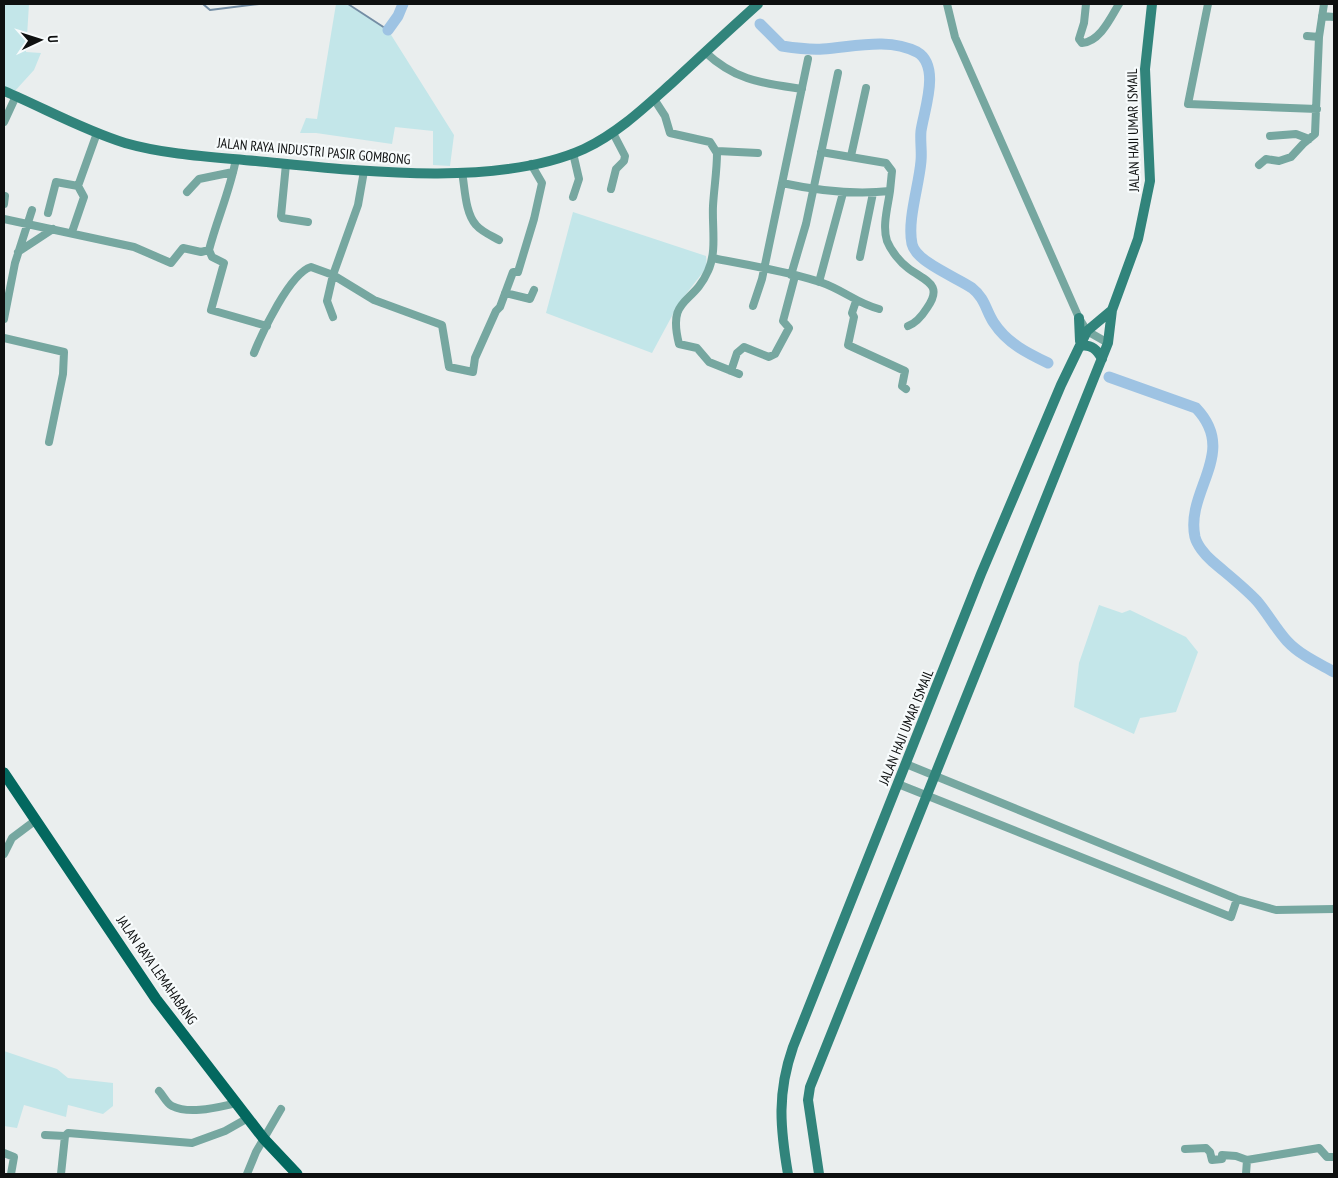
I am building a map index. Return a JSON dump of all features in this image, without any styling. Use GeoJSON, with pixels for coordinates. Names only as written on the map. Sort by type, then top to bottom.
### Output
{"type":"FeatureCollection","features":[{"type":"Feature","properties":{"kind":"main road","name":"JALAN RAYA INDUSTRI PASIR GOMBONG"},"geometry":{"type":"LineString","coordinates":[[4,90],[97,133],[151,149],[364,171],[462,172],[531,164],[573,153],[613,132],[654,99],[758,4]]}},
{"type":"Feature","properties":{"kind":"main road","name":"JALAN HAJI UMAR ISMAIL"},"geometry":{"type":"LineString","coordinates":[[819,1174],[808,1100],[810,1087],[1087,398],[1108,343],[1112,310],[1138,239],[1150,181],[1145,69],[1152,6]]}},
{"type":"Feature","properties":{"kind":"main road","name":"JALAN HAJI UMAR ISMAIL"},"geometry":{"type":"LineString","coordinates":[[788,1174],[780,1126],[781,1095],[785,1070],[981,574],[1061,384],[1087,331],[1112,310]]}},
{"type":"Feature","properties":{"kind":"main road"},"geometry":{"type":"LineString","coordinates":[[1080,318],[1078,349],[1088,345],[1095,349],[1101,361]]}},
{"type":"Feature","properties":{"kind":"main road","name":"JALAN RAYA LEMAHABANG"},"geometry":{"type":"LineString","coordinates":[[4,774],[156,999],[264,1139],[297,1174]]}},
{"type":"Feature","properties":{"kind":"street"},"geometry":{"type":"LineString","coordinates":[[947,4],[955,37],[1080,318],[1087,331],[1108,343]]}},
{"type":"Feature","properties":{"kind":"street"},"geometry":{"type":"LineString","coordinates":[[1086,4],[1084,23],[1079,39],[1082,43],[1090,42],[1099,33],[1120,4]]}},
{"type":"Feature","properties":{"kind":"street"},"geometry":{"type":"LineString","coordinates":[[1208,4],[1188,104],[1317,109]]}},
{"type":"Feature","properties":{"kind":"street"},"geometry":{"type":"LineString","coordinates":[[1259,165],[1266,159],[1279,161],[1291,157],[1316,132],[1319,37],[1324,4]]}},
{"type":"Feature","properties":{"kind":"street"},"geometry":{"type":"LineString","coordinates":[[1322,16],[1334,17]]}},
{"type":"Feature","properties":{"kind":"street"},"geometry":{"type":"LineString","coordinates":[[1307,36],[1319,37]]}},
{"type":"Feature","properties":{"kind":"street"},"geometry":{"type":"LineString","coordinates":[[706,52],[728,70],[754,81],[802,89]]}},
{"type":"Feature","properties":{"kind":"street"},"geometry":{"type":"LineString","coordinates":[[753,306],[759,289],[808,59]]}},
{"type":"Feature","properties":{"kind":"street"},"geometry":{"type":"LineString","coordinates":[[654,99],[665,116],[670,133],[710,142],[717,151],[712,258],[705,277],[678,308],[675,319],[679,344],[697,348],[709,362],[735,373],[737,353],[744,347],[769,357],[774,356],[789,328],[783,320],[804,234],[838,73]]}},
{"type":"Feature","properties":{"kind":"street"},"geometry":{"type":"LineString","coordinates":[[851,156],[866,88]]}},
{"type":"Feature","properties":{"kind":"street"},"geometry":{"type":"LineString","coordinates":[[4,122],[16,96]]}},
{"type":"Feature","properties":{"kind":"street"},"geometry":{"type":"LineString","coordinates":[[611,189],[616,168],[624,161],[625,156],[613,132]]}},
{"type":"Feature","properties":{"kind":"street"},"geometry":{"type":"LineString","coordinates":[[72,232],[84,197],[78,186],[97,133]]}},
{"type":"Feature","properties":{"kind":"street"},"geometry":{"type":"LineString","coordinates":[[1270,136],[1296,134],[1309,139]]}},
{"type":"Feature","properties":{"kind":"street"},"geometry":{"type":"LineString","coordinates":[[717,151],[758,153]]}},
{"type":"Feature","properties":{"kind":"street"},"geometry":{"type":"LineString","coordinates":[[821,152],[886,163],[892,171],[885,230],[888,244],[903,264],[929,281],[933,289],[932,300],[926,311],[917,321],[908,326]]}},
{"type":"Feature","properties":{"kind":"street"},"geometry":{"type":"LineString","coordinates":[[573,153],[579,180],[573,197]]}},
{"type":"Feature","properties":{"kind":"street"},"geometry":{"type":"LineString","coordinates":[[236,159],[228,194],[220,209],[209,250],[212,257],[224,262],[211,310],[267,326]]}},
{"type":"Feature","properties":{"kind":"street"},"geometry":{"type":"LineString","coordinates":[[286,164],[281,216],[282,218],[308,222]]}},
{"type":"Feature","properties":{"kind":"street"},"geometry":{"type":"LineString","coordinates":[[254,353],[291,284],[302,272],[311,267],[333,274],[374,300],[442,326],[450,367],[473,372],[475,358],[513,272],[518,272],[542,189],[541,181],[531,164]]}},
{"type":"Feature","properties":{"kind":"street"},"geometry":{"type":"LineString","coordinates":[[333,316],[328,301],[333,274],[358,205],[364,171]]}},
{"type":"Feature","properties":{"kind":"street"},"geometry":{"type":"LineString","coordinates":[[187,192],[199,179],[233,172]]}},
{"type":"Feature","properties":{"kind":"street"},"geometry":{"type":"LineString","coordinates":[[462,172],[469,214],[476,226],[499,240]]}},
{"type":"Feature","properties":{"kind":"street"},"geometry":{"type":"LineString","coordinates":[[48,213],[56,182],[78,186]]}},
{"type":"Feature","properties":{"kind":"street"},"geometry":{"type":"LineString","coordinates":[[782,183],[813,190],[843,193],[890,191]]}},
{"type":"Feature","properties":{"kind":"street"},"geometry":{"type":"LineString","coordinates":[[819,282],[843,193]]}},
{"type":"Feature","properties":{"kind":"street"},"geometry":{"type":"LineString","coordinates":[[860,257],[873,193]]}},
{"type":"Feature","properties":{"kind":"street"},"geometry":{"type":"LineString","coordinates":[[4,319],[18,252],[32,210]]}},
{"type":"Feature","properties":{"kind":"street"},"geometry":{"type":"LineString","coordinates":[[4,219],[72,232],[134,247],[168,263],[174,262],[183,248],[201,252],[209,250]]}},
{"type":"Feature","properties":{"kind":"street"},"geometry":{"type":"LineString","coordinates":[[18,252],[53,229]]}},
{"type":"Feature","properties":{"kind":"street"},"geometry":{"type":"LineString","coordinates":[[712,258],[819,282],[848,294],[856,302],[879,309]]}},
{"type":"Feature","properties":{"kind":"street"},"geometry":{"type":"LineString","coordinates":[[505,293],[530,299],[534,290]]}},
{"type":"Feature","properties":{"kind":"street"},"geometry":{"type":"LineString","coordinates":[[856,302],[852,313],[854,316],[848,345],[906,371],[902,386],[906,389]]}},
{"type":"Feature","properties":{"kind":"street"},"geometry":{"type":"LineString","coordinates":[[4,338],[64,352],[63,374],[49,442]]}},
{"type":"Feature","properties":{"kind":"street"},"geometry":{"type":"LineString","coordinates":[[906,764],[1237,899],[1276,910],[1334,909]]}},
{"type":"Feature","properties":{"kind":"street"},"geometry":{"type":"LineString","coordinates":[[898,784],[1231,917],[1237,899]]}},
{"type":"Feature","properties":{"kind":"street"},"geometry":{"type":"LineString","coordinates":[[4,854],[12,838],[36,820]]}},
{"type":"Feature","properties":{"kind":"street"},"geometry":{"type":"LineString","coordinates":[[159,1091],[170,1105],[181,1108],[194,1110],[236,1104]]}},
{"type":"Feature","properties":{"kind":"street"},"geometry":{"type":"LineString","coordinates":[[246,1174],[281,1109]]}},
{"type":"Feature","properties":{"kind":"street"},"geometry":{"type":"LineString","coordinates":[[45,1135],[65,1136],[68,1133],[192,1143],[217,1134],[248,1118]]}},
{"type":"Feature","properties":{"kind":"street"},"geometry":{"type":"LineString","coordinates":[[61,1174],[65,1136]]}},
{"type":"Feature","properties":{"kind":"street"},"geometry":{"type":"LineString","coordinates":[[1185,1149],[1206,1148],[1210,1152],[1212,1160],[1222,1159],[1222,1155],[1236,1156],[1247,1160],[1318,1148],[1327,1157],[1334,1157]]}},
{"type":"Feature","properties":{"kind":"street"},"geometry":{"type":"LineString","coordinates":[[4,1153],[13,1156],[14,1173]]}},
{"type":"Feature","properties":{"kind":"street"},"geometry":{"type":"LineString","coordinates":[[1246,1174],[1247,1160]]}},
{"type":"Feature","properties":{"kind":"shaded area"},"geometry":{"type":"Polygon","coordinates":[[[4,4],[29,4],[26,52],[41,53],[34,70],[14,92],[4,88],[4,4]]]}},
{"type":"Feature","properties":{"kind":"shaded area"},"geometry":{"type":"Polygon","coordinates":[[[336,4],[346,4],[388,30],[454,135],[450,166],[433,165],[433,131],[395,127],[392,144],[316,133],[300,133],[306,118],[317,119],[336,4]]]}},
{"type":"Feature","properties":{"kind":"shaded area"},"geometry":{"type":"Polygon","coordinates":[[[573,212],[706,256],[707,267],[679,303],[652,353],[546,313],[573,212]]]}},
{"type":"Feature","properties":{"kind":"shaded area"},"geometry":{"type":"Polygon","coordinates":[[[1099,605],[1122,613],[1130,610],[1186,637],[1198,652],[1176,712],[1140,718],[1134,734],[1074,707],[1079,663],[1099,605]]]}},
{"type":"Feature","properties":{"kind":"shaded area"},"geometry":{"type":"Polygon","coordinates":[[[4,1051],[57,1069],[68,1078],[113,1083],[113,1106],[103,1114],[68,1105],[66,1117],[24,1105],[17,1128],[4,1126],[4,1051]]]}},
{"type":"Feature","properties":{"kind":"waterway"},"geometry":{"type":"LineString","coordinates":[[203,4],[210,10],[259,4]]}},
{"type":"Feature","properties":{"kind":"waterway"},"geometry":{"type":"LineString","coordinates":[[348,4],[388,30]]}},
{"type":"Feature","properties":{"kind":"waterway"},"geometry":{"type":"LineString","coordinates":[[388,30],[398,16],[403,4]]}},
{"type":"Feature","properties":{"kind":"waterway"},"geometry":{"type":"LineString","coordinates":[[760,24],[782,46],[818,49],[870,44],[894,45],[906,47],[917,52],[924,59],[930,78],[921,131],[920,171],[911,224],[912,244],[915,251],[929,263],[972,288],[983,300],[999,330],[1011,342],[1048,363]]}},
{"type":"Feature","properties":{"kind":"waterway"},"geometry":{"type":"LineString","coordinates":[[1109,377],[1196,408],[1208,425],[1213,441],[1212,456],[1197,503],[1194,520],[1195,537],[1198,543],[1209,559],[1257,601],[1292,646],[1334,672]]}}]}
